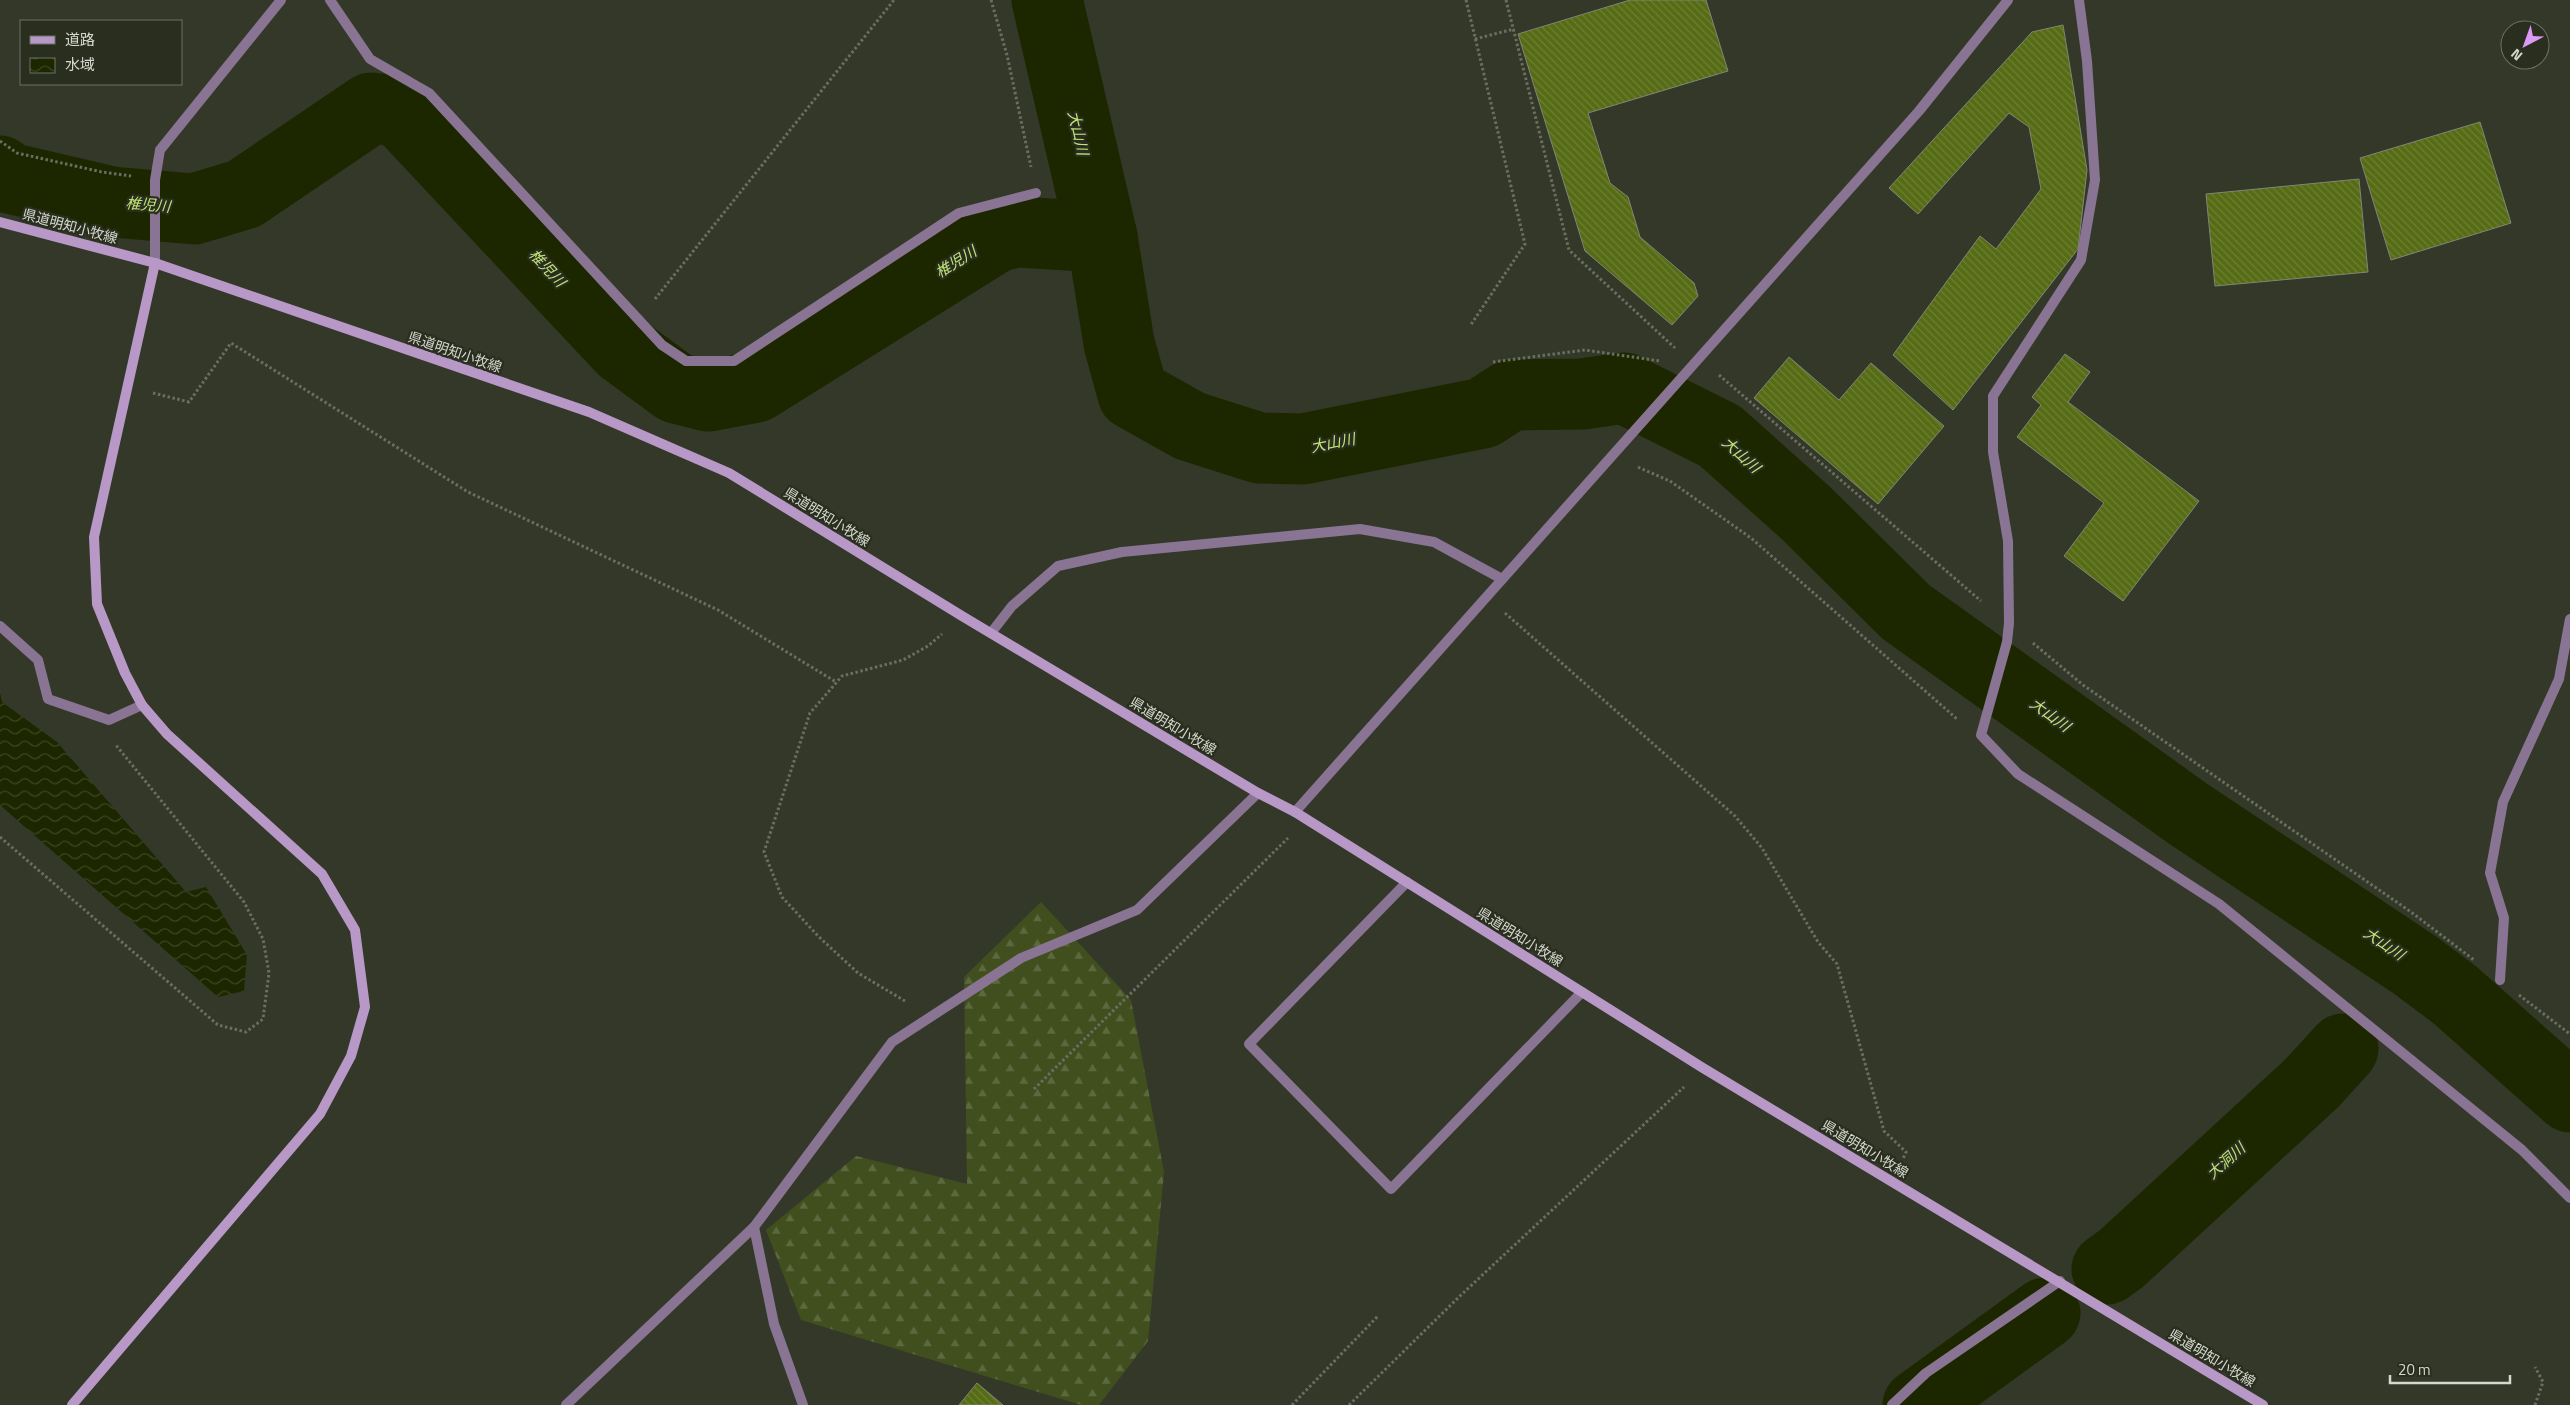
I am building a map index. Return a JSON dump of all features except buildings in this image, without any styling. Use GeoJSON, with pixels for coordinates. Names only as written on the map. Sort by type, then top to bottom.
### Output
{"type":"FeatureCollection","features":[{"type":"Feature","properties":{"kind":"main road","name":"県道明知小牧線"},"geometry":{"type":"LineString","coordinates":[[0,222],[155,263],[588,412],[729,473],[991,634],[1258,793],[1295,812],[1703,1068],[2060,1281],[2263,1405]]}},
{"type":"Feature","properties":{"kind":"main road"},"geometry":{"type":"LineString","coordinates":[[72,1405],[320,1114],[351,1056],[365,1006],[355,930],[322,874],[168,734],[142,705],[126,673],[97,604],[94,538],[155,263]]}},
{"type":"Feature","properties":{"kind":"street"},"geometry":{"type":"LineString","coordinates":[[155,263],[154,192],[160,150],[281,0]]}},
{"type":"Feature","properties":{"kind":"street"},"geometry":{"type":"LineString","coordinates":[[330,0],[370,58],[429,93],[662,344],[686,361],[734,361],[959,212],[1036,193]]}},
{"type":"Feature","properties":{"kind":"street"},"geometry":{"type":"LineString","coordinates":[[1295,812],[1919,111],[2008,0]]}},
{"type":"Feature","properties":{"kind":"street"},"geometry":{"type":"LineString","coordinates":[[2079,0],[2087,61],[2095,180],[2081,260],[1993,396],[1993,452],[2008,542],[2009,623],[2007,642],[1981,735],[2018,774],[2219,904],[2522,1150],[2570,1198]]}},
{"type":"Feature","properties":{"kind":"street"},"geometry":{"type":"LineString","coordinates":[[991,634],[1012,606],[1058,566],[1122,552],[1360,529],[1434,542],[1499,583]]}},
{"type":"Feature","properties":{"kind":"street"},"geometry":{"type":"LineString","coordinates":[[2500,980],[2504,918],[2490,873],[2496,837],[2504,802],[2559,679],[2570,620]]}},
{"type":"Feature","properties":{"kind":"street"},"geometry":{"type":"LineString","coordinates":[[0,626],[38,660],[48,699],[108,720],[142,705]]}},
{"type":"Feature","properties":{"kind":"street"},"geometry":{"type":"LineString","coordinates":[[566,1405],[754,1227],[892,1042],[929,1016],[1022,958],[1137,910],[1258,793]]}},
{"type":"Feature","properties":{"kind":"street"},"geometry":{"type":"LineString","coordinates":[[1407,882],[1249,1044],[1391,1189],[1582,992]]}},
{"type":"Feature","properties":{"kind":"street"},"geometry":{"type":"LineString","coordinates":[[754,1227],[774,1324],[803,1405]]}},
{"type":"Feature","properties":{"kind":"street"},"geometry":{"type":"LineString","coordinates":[[1892,1405],[1926,1373],[2060,1281]]}},
{"type":"Feature","properties":{"kind":"path"},"geometry":{"type":"LineString","coordinates":[[639,319],[894,0]]}},
{"type":"Feature","properties":{"kind":"path"},"geometry":{"type":"LineString","coordinates":[[991,0],[1007,55],[1036,193]]}},
{"type":"Feature","properties":{"kind":"path"},"geometry":{"type":"LineString","coordinates":[[1466,0],[1525,244],[1470,326]]}},
{"type":"Feature","properties":{"kind":"path"},"geometry":{"type":"LineString","coordinates":[[1506,0],[1569,250],[1696,361],[2083,685],[2411,912],[2570,1034]]}},
{"type":"Feature","properties":{"kind":"path"},"geometry":{"type":"LineString","coordinates":[[1475,39],[1514,29]]}},
{"type":"Feature","properties":{"kind":"path"},"geometry":{"type":"LineString","coordinates":[[0,141],[17,153],[102,172],[155,180]]}},
{"type":"Feature","properties":{"kind":"path"},"geometry":{"type":"LineString","coordinates":[[128,386],[189,402],[230,343],[468,492],[718,610],[836,682]]}},
{"type":"Feature","properties":{"kind":"path"},"geometry":{"type":"LineString","coordinates":[[1492,362],[1584,350],[1618,357],[1696,361]]}},
{"type":"Feature","properties":{"kind":"path"},"geometry":{"type":"LineString","coordinates":[[1612,455],[1670,481],[1751,538],[1959,721],[1981,735]]}},
{"type":"Feature","properties":{"kind":"path"},"geometry":{"type":"LineString","coordinates":[[1499,583],[1503,612],[1736,816],[1762,848],[1818,942],[1837,964],[1884,1131],[1906,1152],[1893,1182]]}},
{"type":"Feature","properties":{"kind":"path"},"geometry":{"type":"LineString","coordinates":[[929,1016],[858,973],[818,937],[782,897],[764,852],[810,713],[836,682],[842,676],[904,660],[928,646],[962,616]]}},
{"type":"Feature","properties":{"kind":"path"},"geometry":{"type":"LineString","coordinates":[[0,837],[218,1025],[246,1032],[263,1019],[270,972],[263,939],[244,902],[213,862],[88,713]]}},
{"type":"Feature","properties":{"kind":"path"},"geometry":{"type":"LineString","coordinates":[[1034,1089],[1306,820]]}},
{"type":"Feature","properties":{"kind":"path"},"geometry":{"type":"LineString","coordinates":[[1349,1405],[1461,1295],[1703,1068]]}},
{"type":"Feature","properties":{"kind":"path"},"geometry":{"type":"LineString","coordinates":[[1292,1405],[1378,1316]]}},
{"type":"Feature","properties":{"kind":"path"},"geometry":{"type":"LineString","coordinates":[[2535,1405],[2543,1382],[2536,1367]]}},
{"type":"Feature","properties":{"kind":"green space"},"geometry":{"type":"Polygon","coordinates":[[[1041,902],[1131,1000],[1164,1172],[1148,1341],[1099,1405],[1081,1405],[801,1320],[766,1230],[856,1156],[967,1184],[964,977],[1041,902]]]}},
{"type":"Feature","properties":{"kind":"water"},"geometry":{"type":"Polygon","coordinates":[[[0,692],[2,702],[57,742],[186,892],[206,887],[247,955],[244,991],[218,997],[0,805],[0,692]]]}},
{"type":"Feature","properties":{"kind":"waterway","name":"大山川"},"geometry":{"type":"LineString","coordinates":[[1047,0],[1102,237],[1119,343],[1133,394],[1190,426],[1259,448],[1303,449],[1483,413],[1511,395],[1582,394],[1624,388],[1720,436],[1807,514],[1906,612],[2187,813],[2415,965],[2455,995],[2570,1097]]}},
{"type":"Feature","properties":{"kind":"waterway","name":"椎児川"},"geometry":{"type":"LineString","coordinates":[[0,171],[9,178],[112,202],[194,209],[244,194],[371,108],[400,111],[623,349],[676,388],[708,396],[756,387],[996,237],[1016,232],[1102,237]]}},
{"type":"Feature","properties":{"kind":"waterway","name":"大洞川"},"geometry":{"type":"LineString","coordinates":[[2107,1269],[2122,1258],[2312,1083],[2343,1049]]}},
{"type":"Feature","properties":{"kind":"waterway","name":"大洞川"},"geometry":{"type":"LineString","coordinates":[[1918,1405],[2045,1313]]}}]}
